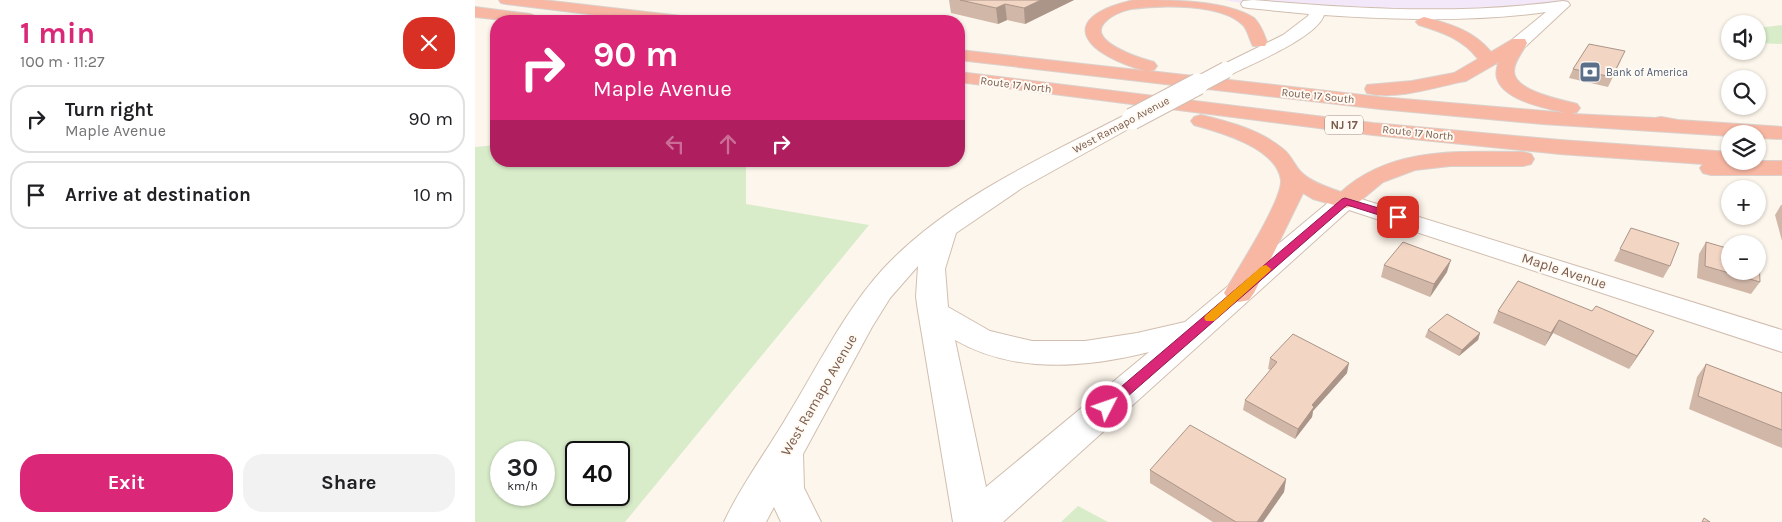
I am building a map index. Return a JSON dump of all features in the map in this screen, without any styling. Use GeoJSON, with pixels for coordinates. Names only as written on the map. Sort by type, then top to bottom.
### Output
{"type":"FeatureCollection","features":[{"type":"Feature","properties":{"kind":"highway"},"geometry":{"type":"LineString","coordinates":[[506,0],[631,15]]}},
{"type":"Feature","properties":{"kind":"highway"},"geometry":{"type":"LineString","coordinates":[[1265,41],[1248,21],[1223,9],[1177,2],[1144,2],[1110,12],[1099,18],[1093,30],[1102,45],[1121,58],[1223,78],[1369,89],[1412,87],[1460,77],[1472,72],[1488,60],[1519,43]]}},
{"type":"Feature","properties":{"kind":"highway"},"geometry":{"type":"LineString","coordinates":[[475,12],[499,15]]}},
{"type":"Feature","properties":{"kind":"highway"},"geometry":{"type":"LineString","coordinates":[[1424,22],[1466,37],[1477,45],[1488,60]]}},
{"type":"Feature","properties":{"kind":"highway"},"geometry":{"type":"LineString","coordinates":[[1519,43],[1504,74],[1507,80],[1520,92],[1556,105],[1678,126]]}},
{"type":"Feature","properties":{"kind":"highway","name":"Route 17 South"},"geometry":{"type":"LineString","coordinates":[[965,56],[1223,78],[1462,111],[1631,125],[1678,126]]}},
{"type":"Feature","properties":{"kind":"highway"},"geometry":{"type":"LineString","coordinates":[[965,79],[1075,102],[1176,116],[1241,133],[1265,146],[1282,161],[1292,177],[1323,194],[1345,201],[1366,183],[1378,176],[1406,166],[1445,160],[1526,159],[1674,169],[1782,168]]}},
{"type":"Feature","properties":{"kind":"highway","name":"Route 17 North"},"geometry":{"type":"LineString","coordinates":[[965,79],[1392,131],[1561,147],[1721,158]]}},
{"type":"Feature","properties":{"kind":"highway","name":"NJ 17"},"geometry":{"type":"LineString","coordinates":[[1678,126],[1782,133]]}},
{"type":"Feature","properties":{"kind":"highway"},"geometry":{"type":"LineString","coordinates":[[1766,162],[1782,163]]}},
{"type":"Feature","properties":{"kind":"highway"},"geometry":{"type":"LineString","coordinates":[[1239,293],[1285,207],[1290,196],[1292,177]]}},
{"type":"Feature","properties":{"kind":"street"},"geometry":{"type":"LineString","coordinates":[[1225,0],[1290,13],[1377,14],[1498,13],[1566,3]]}},
{"type":"Feature","properties":{"kind":"street"},"geometry":{"type":"LineString","coordinates":[[1519,43],[1566,3]]}},
{"type":"Feature","properties":{"kind":"street"},"geometry":{"type":"LineString","coordinates":[[1265,41],[1308,25],[1317,12]]}},
{"type":"Feature","properties":{"kind":"street"},"geometry":{"type":"LineString","coordinates":[[1317,12],[1362,19],[1538,26]]}},
{"type":"Feature","properties":{"kind":"street"},"geometry":{"type":"LineString","coordinates":[[1265,41],[1362,19]]}},
{"type":"Feature","properties":{"kind":"street","name":"West Ramapo Avenue"},"geometry":{"type":"LineString","coordinates":[[744,522],[785,455],[838,359],[873,304],[905,262],[959,218],[995,193],[1132,119],[1223,78],[1265,41]]}},
{"type":"Feature","properties":{"kind":"street"},"geometry":{"type":"LineString","coordinates":[[944,231],[931,269],[933,311],[973,522],[1345,201]]}},
{"type":"Feature","properties":{"kind":"street","name":"Maple Avenue"},"geometry":{"type":"LineString","coordinates":[[1345,201],[1782,341]]}},
{"type":"Feature","properties":{"kind":"street"},"geometry":{"type":"LineString","coordinates":[[933,311],[963,330],[996,345],[1014,350],[1059,355],[1134,345],[1196,330]]}},
{"type":"Feature","properties":{"kind":"street"},"geometry":{"type":"LineString","coordinates":[[785,455],[785,488],[801,522]]}},
{"type":"Feature","properties":{"kind":"shaded area"},"geometry":{"type":"Polygon","coordinates":[[[1224,0],[1569,0],[1563,5],[1498,13],[1248,4],[1224,0]]]}},
{"type":"Feature","properties":{"kind":"green space"},"geometry":{"type":"Polygon","coordinates":[[[1782,25],[1782,44],[1766,43],[1766,27],[1782,25]]]}},
{"type":"Feature","properties":{"kind":"green space"},"geometry":{"type":"Polygon","coordinates":[[[490,146],[490,167],[746,167],[746,204],[869,225],[625,522],[475,522],[475,147],[490,146]]]}},
{"type":"Feature","properties":{"kind":"green space"},"geometry":{"type":"Polygon","coordinates":[[[1078,506],[1108,522],[1061,522],[1078,506]]]}},
{"type":"Feature","properties":{"kind":"building"},"geometry":{"type":"Polygon","coordinates":[[[960,0],[1041,0],[1024,8],[1005,4],[996,8],[960,0]]]}},
{"type":"Feature","properties":{"kind":"building"},"geometry":{"type":"Polygon","coordinates":[[[1589,44],[1625,51],[1612,77],[1573,69],[1589,44]]]}},
{"type":"Feature","properties":{"kind":"building"},"geometry":{"type":"Polygon","coordinates":[[[1631,228],[1679,243],[1670,266],[1620,249],[1631,228]]]}},
{"type":"Feature","properties":{"kind":"building"},"geometry":{"type":"Polygon","coordinates":[[[1403,242],[1451,260],[1434,284],[1384,265],[1403,242]]]}},
{"type":"Feature","properties":{"kind":"building"},"geometry":{"type":"Polygon","coordinates":[[[1706,242],[1721,246],[1721,271],[1705,266],[1706,242]]]}},
{"type":"Feature","properties":{"kind":"building"},"geometry":{"type":"Polygon","coordinates":[[[1518,281],[1592,311],[1596,306],[1654,331],[1637,356],[1559,320],[1551,333],[1498,311],[1518,281]]]}},
{"type":"Feature","properties":{"kind":"building"},"geometry":{"type":"Polygon","coordinates":[[[1447,314],[1480,333],[1462,350],[1428,330],[1447,314]]]}},
{"type":"Feature","properties":{"kind":"building"},"geometry":{"type":"Polygon","coordinates":[[[1293,334],[1349,363],[1312,405],[1314,407],[1298,429],[1245,400],[1277,362],[1270,358],[1293,334]]]}},
{"type":"Feature","properties":{"kind":"building"},"geometry":{"type":"Polygon","coordinates":[[[1706,364],[1782,393],[1782,430],[1698,396],[1706,364]]]}},
{"type":"Feature","properties":{"kind":"building"},"geometry":{"type":"Polygon","coordinates":[[[1190,425],[1286,479],[1257,522],[1236,522],[1150,470],[1190,425]]]}},
{"type":"Feature","properties":{"kind":"building"},"geometry":{"type":"Polygon","coordinates":[[[1704,518],[1710,522],[1702,522],[1704,518]]]}},
{"type":"Feature","properties":{"kind":"slow traffic"},"geometry":{"type":"LineString","coordinates":[[1210,318],[1266,269]]}},
{"type":"Feature","properties":{"kind":"place","name":"Bank of America"},"geometry":{"type":"Point","coordinates":[1590,72]}},
{"type":"Feature","properties":{"kind":"route"},"geometry":{"type":"LineString","coordinates":[[1107,407],[1345,201],[1398,217]]}}]}
